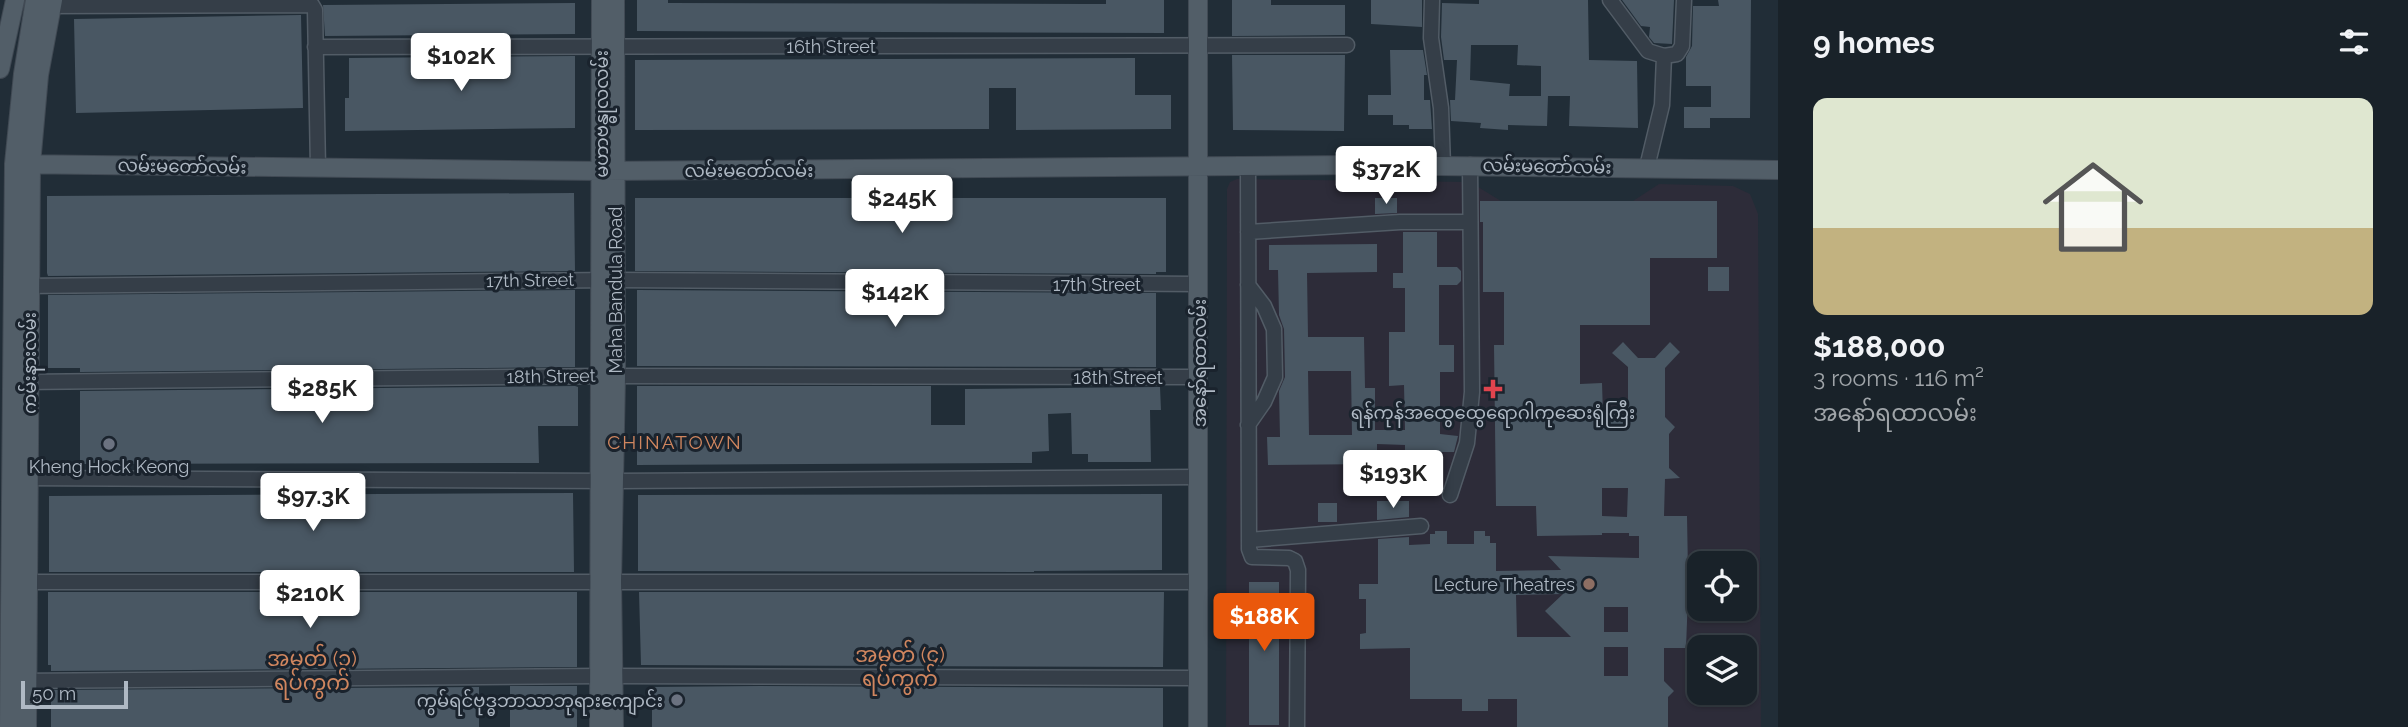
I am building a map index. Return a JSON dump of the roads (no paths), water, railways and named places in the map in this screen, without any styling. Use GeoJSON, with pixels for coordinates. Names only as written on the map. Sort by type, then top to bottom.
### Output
{"type":"FeatureCollection","features":[{"type":"Feature","properties":{"kind":"main road"},"geometry":{"type":"LineString","coordinates":[[0,69],[16,0]]}},
{"type":"Feature","properties":{"kind":"main road","name":"မဟာဗန္ဓုလလမ်း"},"geometry":{"type":"LineString","coordinates":[[601,0],[608,48],[608,481]]}},
{"type":"Feature","properties":{"kind":"main road"},"geometry":{"type":"LineString","coordinates":[[608,48],[615,0]]}},
{"type":"Feature","properties":{"kind":"main road","name":"အနော်ရထာလမ်း"},"geometry":{"type":"LineString","coordinates":[[1198,0],[1198,727]]}},
{"type":"Feature","properties":{"kind":"main road","name":"ကမ်းနားလမ်း"},"geometry":{"type":"LineString","coordinates":[[21,286],[43,3]]}},
{"type":"Feature","properties":{"kind":"main road","name":"ကမ်းနားလမ်း"},"geometry":{"type":"LineString","coordinates":[[9,727],[18,680],[21,286],[31,164],[23,74],[43,3]]}},
{"type":"Feature","properties":{"kind":"main road","name":"လမ်းမတော်လမ်း"},"geometry":{"type":"LineString","coordinates":[[31,164],[608,171],[1470,165],[1778,170]]}},
{"type":"Feature","properties":{"kind":"main road"},"geometry":{"type":"LineString","coordinates":[[608,481],[605,581],[607,676],[614,727]]}},
{"type":"Feature","properties":{"kind":"main road"},"geometry":{"type":"LineString","coordinates":[[599,727],[607,676]]}},
{"type":"Feature","properties":{"kind":"main road","name":"ကမ်းနားလမ်း"},"geometry":{"type":"LineString","coordinates":[[18,680],[27,727]]}},
{"type":"Feature","properties":{"kind":"street"},"geometry":{"type":"LineString","coordinates":[[1432,0],[1431,38],[1441,108],[1443,166]]}},
{"type":"Feature","properties":{"kind":"street"},"geometry":{"type":"LineString","coordinates":[[1610,0],[1648,51],[1664,56],[1677,54],[1682,46],[1684,0]]}},
{"type":"Feature","properties":{"kind":"street"},"geometry":{"type":"LineString","coordinates":[[43,3],[312,5],[315,10],[318,168]]}},
{"type":"Feature","properties":{"kind":"street","name":"16th Street"},"geometry":{"type":"LineString","coordinates":[[315,47],[1198,44],[1347,46]]}},
{"type":"Feature","properties":{"kind":"street"},"geometry":{"type":"LineString","coordinates":[[1647,167],[1662,105],[1664,56]]}},
{"type":"Feature","properties":{"kind":"street"},"geometry":{"type":"LineString","coordinates":[[1450,495],[1467,443],[1472,392],[1470,165]]}},
{"type":"Feature","properties":{"kind":"street"},"geometry":{"type":"LineString","coordinates":[[1248,167],[1249,540],[1252,556],[1289,558],[1295,561],[1298,570],[1297,727]]}},
{"type":"Feature","properties":{"kind":"street"},"geometry":{"type":"LineString","coordinates":[[1248,232],[1400,222],[1470,222]]}},
{"type":"Feature","properties":{"kind":"street","name":"17th Street"},"geometry":{"type":"LineString","coordinates":[[21,286],[607,280],[1199,284]]}},
{"type":"Feature","properties":{"kind":"street"},"geometry":{"type":"LineString","coordinates":[[1248,285],[1264,306],[1274,328],[1275,365],[1275,376],[1264,402],[1248,425]]}},
{"type":"Feature","properties":{"kind":"street","name":"18th Street"},"geometry":{"type":"LineString","coordinates":[[20,382],[608,376],[1199,377]]}},
{"type":"Feature","properties":{"kind":"street"},"geometry":{"type":"LineString","coordinates":[[20,478],[608,481],[1198,477]]}},
{"type":"Feature","properties":{"kind":"street"},"geometry":{"type":"LineString","coordinates":[[1249,540],[1421,526]]}},
{"type":"Feature","properties":{"kind":"street"},"geometry":{"type":"LineString","coordinates":[[19,582],[1198,582]]}},
{"type":"Feature","properties":{"kind":"street"},"geometry":{"type":"LineString","coordinates":[[18,680],[607,676],[1198,678]]}},
{"type":"Feature","properties":{"kind":"place","name":"ရန်ကုန်အထွေထွေရောဂါကုဆေးရုံကြီး"},"geometry":{"type":"Point","coordinates":[1493,389]}},
{"type":"Feature","properties":{"kind":"place","name":"Kheng Hock Keong"},"geometry":{"type":"Point","coordinates":[109,444]}},
{"type":"Feature","properties":{"kind":"place","name":"Lecture Theatres"},"geometry":{"type":"Point","coordinates":[1589,584]}},
{"type":"Feature","properties":{"kind":"place","name":"ကွမ်ရင်ဗုဒ္ဓဘာသာဘုရားကျောင်း"},"geometry":{"type":"Point","coordinates":[677,700]}},
{"type":"Feature","properties":{"kind":"district","name":"CHINATOWN"},"geometry":{"type":"Point","coordinates":[675,442]}},
{"type":"Feature","properties":{"kind":"district","name":"အမှတ် (၄) ရပ်ကွက်"},"geometry":{"type":"Point","coordinates":[900,666]}},
{"type":"Feature","properties":{"kind":"district","name":"အမှတ် (၃) ရပ်ကွက်"},"geometry":{"type":"Point","coordinates":[312,670]}}]}
